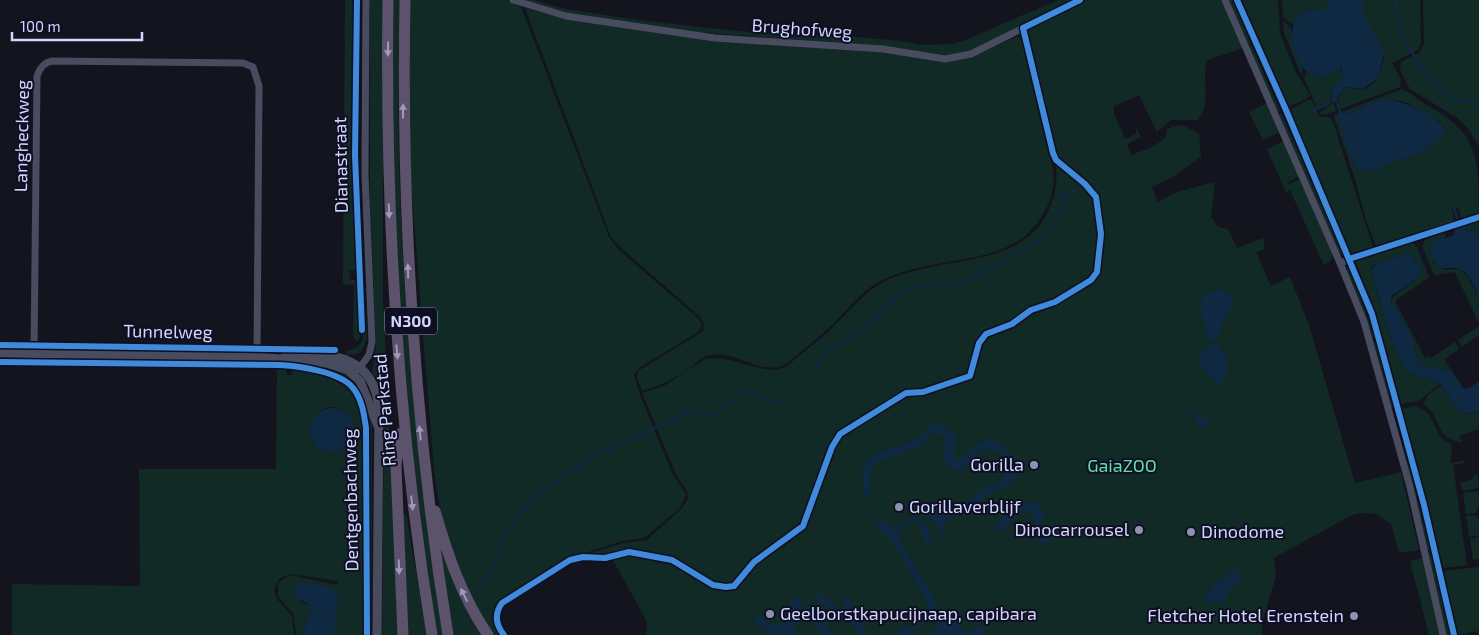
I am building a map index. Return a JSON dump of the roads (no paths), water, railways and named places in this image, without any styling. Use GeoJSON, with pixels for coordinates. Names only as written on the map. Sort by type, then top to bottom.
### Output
{"type":"FeatureCollection","features":[{"type":"Feature","properties":{"kind":"highway","name":"Ring Parkstad"},"geometry":{"type":"LineString","coordinates":[[388,0],[389,208],[401,402],[417,545],[432,635]]}},
{"type":"Feature","properties":{"kind":"highway","name":"Ring Parkstad"},"geometry":{"type":"LineString","coordinates":[[405,0],[403,133],[408,279],[426,481],[448,635]]}},
{"type":"Feature","properties":{"kind":"highway","name":"N300"},"geometry":{"type":"LineString","coordinates":[[401,402],[396,466],[403,635]]}},
{"type":"Feature","properties":{"kind":"highway","name":"N300"},"geometry":{"type":"LineString","coordinates":[[426,481],[454,573],[488,635]]}},
{"type":"Feature","properties":{"kind":"street","name":"Dianastraat"},"geometry":{"type":"LineString","coordinates":[[361,366],[369,355],[372,342],[365,174],[366,0]]}},
{"type":"Feature","properties":{"kind":"street","name":"Brughofweg"},"geometry":{"type":"LineString","coordinates":[[512,0],[566,16],[715,38],[883,49],[946,59],[970,54],[1080,0]]}},
{"type":"Feature","properties":{"kind":"street"},"geometry":{"type":"LineString","coordinates":[[1225,0],[1340,262],[1364,322],[1410,487],[1443,635]]}},
{"type":"Feature","properties":{"kind":"street","name":"Langheckweg"},"geometry":{"type":"LineString","coordinates":[[34,353],[37,76],[39,70],[48,62],[53,61],[232,63],[249,64],[257,72],[258,80],[260,357]]}},
{"type":"Feature","properties":{"kind":"street"},"geometry":{"type":"LineString","coordinates":[[1340,262],[1453,224]]}},
{"type":"Feature","properties":{"kind":"street","name":"Tunnelweg"},"geometry":{"type":"LineString","coordinates":[[0,353],[260,357],[326,363],[348,370],[355,375]]}},
{"type":"Feature","properties":{"kind":"street","name":"Tunnelweg"},"geometry":{"type":"LineString","coordinates":[[260,357],[274,354],[323,355],[342,358],[361,366]]}},
{"type":"Feature","properties":{"kind":"street"},"geometry":{"type":"LineString","coordinates":[[355,375],[361,366]]}},
{"type":"Feature","properties":{"kind":"street","name":"Dentgenbachweg"},"geometry":{"type":"LineString","coordinates":[[361,366],[377,395],[377,635]]}},
{"type":"Feature","properties":{"kind":"street","name":"Dentgenbachweg"},"geometry":{"type":"LineString","coordinates":[[355,375],[365,390],[378,426]]}},
{"type":"Feature","properties":{"kind":"water"},"geometry":{"type":"Polygon","coordinates":[[[1328,0],[1363,0],[1363,14],[1377,36],[1384,53],[1378,78],[1363,89],[1346,87],[1334,102],[1331,99],[1333,88],[1343,78],[1341,67],[1324,77],[1307,71],[1297,59],[1292,32],[1298,15],[1328,7],[1328,0]]]}},
{"type":"Feature","properties":{"kind":"water"},"geometry":{"type":"Polygon","coordinates":[[[1385,98],[1410,105],[1427,113],[1435,118],[1446,130],[1438,140],[1421,153],[1379,167],[1380,173],[1376,173],[1373,169],[1360,170],[1349,152],[1338,113],[1347,114],[1385,98]]]}},
{"type":"Feature","properties":{"kind":"water"},"geometry":{"type":"Polygon","coordinates":[[[1463,223],[1466,230],[1479,233],[1479,297],[1466,273],[1458,268],[1440,267],[1432,258],[1429,248],[1437,240],[1454,235],[1455,226],[1463,223]]]}},
{"type":"Feature","properties":{"kind":"water"},"geometry":{"type":"Polygon","coordinates":[[[1409,253],[1415,262],[1421,263],[1420,277],[1391,296],[1391,302],[1414,342],[1415,353],[1420,363],[1427,367],[1452,371],[1463,388],[1469,388],[1479,381],[1479,411],[1465,413],[1460,411],[1439,383],[1413,374],[1403,363],[1397,352],[1371,270],[1376,264],[1409,253]]]}},
{"type":"Feature","properties":{"kind":"water"},"geometry":{"type":"Polygon","coordinates":[[[1220,290],[1228,293],[1233,297],[1234,301],[1224,319],[1217,339],[1208,339],[1201,313],[1201,303],[1208,293],[1220,290]]]}},
{"type":"Feature","properties":{"kind":"water"},"geometry":{"type":"Polygon","coordinates":[[[1212,344],[1218,345],[1227,357],[1227,375],[1217,384],[1200,363],[1203,350],[1212,344]]]}},
{"type":"Feature","properties":{"kind":"water"},"geometry":{"type":"Polygon","coordinates":[[[1186,405],[1197,415],[1209,421],[1207,425],[1202,429],[1186,405]]]}},
{"type":"Feature","properties":{"kind":"water"},"geometry":{"type":"Polygon","coordinates":[[[336,408],[348,414],[353,421],[353,439],[348,446],[341,451],[328,452],[320,449],[313,442],[310,426],[313,418],[320,411],[336,408]]]}},
{"type":"Feature","properties":{"kind":"water"},"geometry":{"type":"Polygon","coordinates":[[[936,423],[955,434],[955,460],[959,460],[982,442],[993,440],[1000,443],[1016,460],[1013,473],[1016,477],[1010,484],[987,495],[976,504],[978,509],[974,505],[956,513],[944,524],[942,546],[939,526],[919,507],[920,501],[928,511],[935,514],[956,503],[974,498],[980,489],[996,484],[1005,475],[1008,464],[1000,452],[983,450],[963,469],[950,469],[944,461],[946,436],[931,433],[921,446],[874,464],[869,473],[871,494],[869,496],[865,493],[863,484],[864,470],[869,460],[878,454],[912,441],[922,435],[928,425],[936,423]]]}},
{"type":"Feature","properties":{"kind":"water"},"geometry":{"type":"Polygon","coordinates":[[[1029,500],[1040,505],[1041,511],[1044,512],[1041,525],[1045,533],[1052,536],[1049,542],[1039,544],[1039,537],[1031,510],[1017,516],[1008,527],[995,533],[994,527],[1001,518],[1029,500]]]}},
{"type":"Feature","properties":{"kind":"water"},"geometry":{"type":"Polygon","coordinates":[[[917,516],[923,523],[926,523],[933,541],[926,544],[916,520],[896,532],[915,568],[934,597],[936,606],[929,618],[914,633],[915,635],[897,635],[903,625],[912,630],[921,622],[925,615],[927,603],[915,578],[890,539],[880,530],[877,522],[882,520],[893,528],[917,516]]]}},
{"type":"Feature","properties":{"kind":"water"},"geometry":{"type":"Polygon","coordinates":[[[1237,568],[1243,579],[1234,585],[1224,602],[1207,602],[1202,599],[1219,579],[1225,577],[1228,579],[1228,573],[1237,568]]]}},
{"type":"Feature","properties":{"kind":"water"},"geometry":{"type":"Polygon","coordinates":[[[304,583],[327,587],[336,591],[338,605],[334,635],[302,635],[310,614],[310,605],[297,598],[294,589],[297,585],[304,583]]]}},
{"type":"Feature","properties":{"kind":"water"},"geometry":{"type":"Polygon","coordinates":[[[819,593],[823,593],[824,598],[844,611],[847,609],[840,593],[844,595],[858,612],[865,617],[862,627],[869,635],[859,635],[851,623],[815,599],[819,593]]]}},
{"type":"Feature","properties":{"kind":"water"},"geometry":{"type":"Polygon","coordinates":[[[797,596],[801,599],[799,612],[795,615],[796,635],[772,633],[754,620],[758,613],[769,623],[785,624],[791,611],[790,599],[797,596]]]}},
{"type":"Feature","properties":{"kind":"water"},"geometry":{"type":"Polygon","coordinates":[[[804,602],[822,616],[832,635],[822,635],[805,611],[804,602]]]}},
{"type":"Feature","properties":{"kind":"water"},"geometry":{"type":"Polygon","coordinates":[[[942,616],[954,618],[965,633],[973,631],[975,626],[985,627],[983,635],[930,635],[939,624],[942,616]]]}},
{"type":"Feature","properties":{"kind":"waterway"},"geometry":{"type":"LineString","coordinates":[[1396,0],[1396,13],[1404,40],[1426,75],[1454,99],[1470,101],[1479,110]]}},
{"type":"Feature","properties":{"kind":"waterway"},"geometry":{"type":"LineString","coordinates":[[1309,112],[1326,105],[1334,99]]}},
{"type":"Feature","properties":{"kind":"waterway"},"geometry":{"type":"LineString","coordinates":[[1336,100],[1340,112]]}},
{"type":"Feature","properties":{"kind":"waterway"},"geometry":{"type":"LineString","coordinates":[[816,370],[828,351],[866,329],[903,291],[918,285],[960,284],[1046,238],[1052,231],[1054,221],[1064,207],[1061,196],[1075,191]]}},
{"type":"Feature","properties":{"kind":"waterway"},"geometry":{"type":"LineString","coordinates":[[1454,207],[1459,224]]}},
{"type":"Feature","properties":{"kind":"waterway"},"geometry":{"type":"LineString","coordinates":[[479,588],[489,572],[508,529],[536,495],[561,479],[567,472],[576,469],[602,451],[610,451],[615,446],[690,412],[716,414],[745,391],[763,395],[768,401],[780,400]]}},
{"type":"Feature","properties":{"kind":"place","name":"Gorilla"},"geometry":{"type":"Point","coordinates":[1034,465]}},
{"type":"Feature","properties":{"kind":"place","name":"Gorillaverblijf"},"geometry":{"type":"Point","coordinates":[899,507]}},
{"type":"Feature","properties":{"kind":"place","name":"Dinocarrousel"},"geometry":{"type":"Point","coordinates":[1139,530]}},
{"type":"Feature","properties":{"kind":"place","name":"Dinodome"},"geometry":{"type":"Point","coordinates":[1191,532]}},
{"type":"Feature","properties":{"kind":"place","name":"Geelborstkapucijnaap, capibara"},"geometry":{"type":"Point","coordinates":[770,614]}},
{"type":"Feature","properties":{"kind":"place","name":"Fletcher Hotel Erenstein"},"geometry":{"type":"Point","coordinates":[1354,616]}},
{"type":"Feature","properties":{"kind":"park label","name":"GaiaZOO"},"geometry":{"type":"Point","coordinates":[1122,466]}}]}
